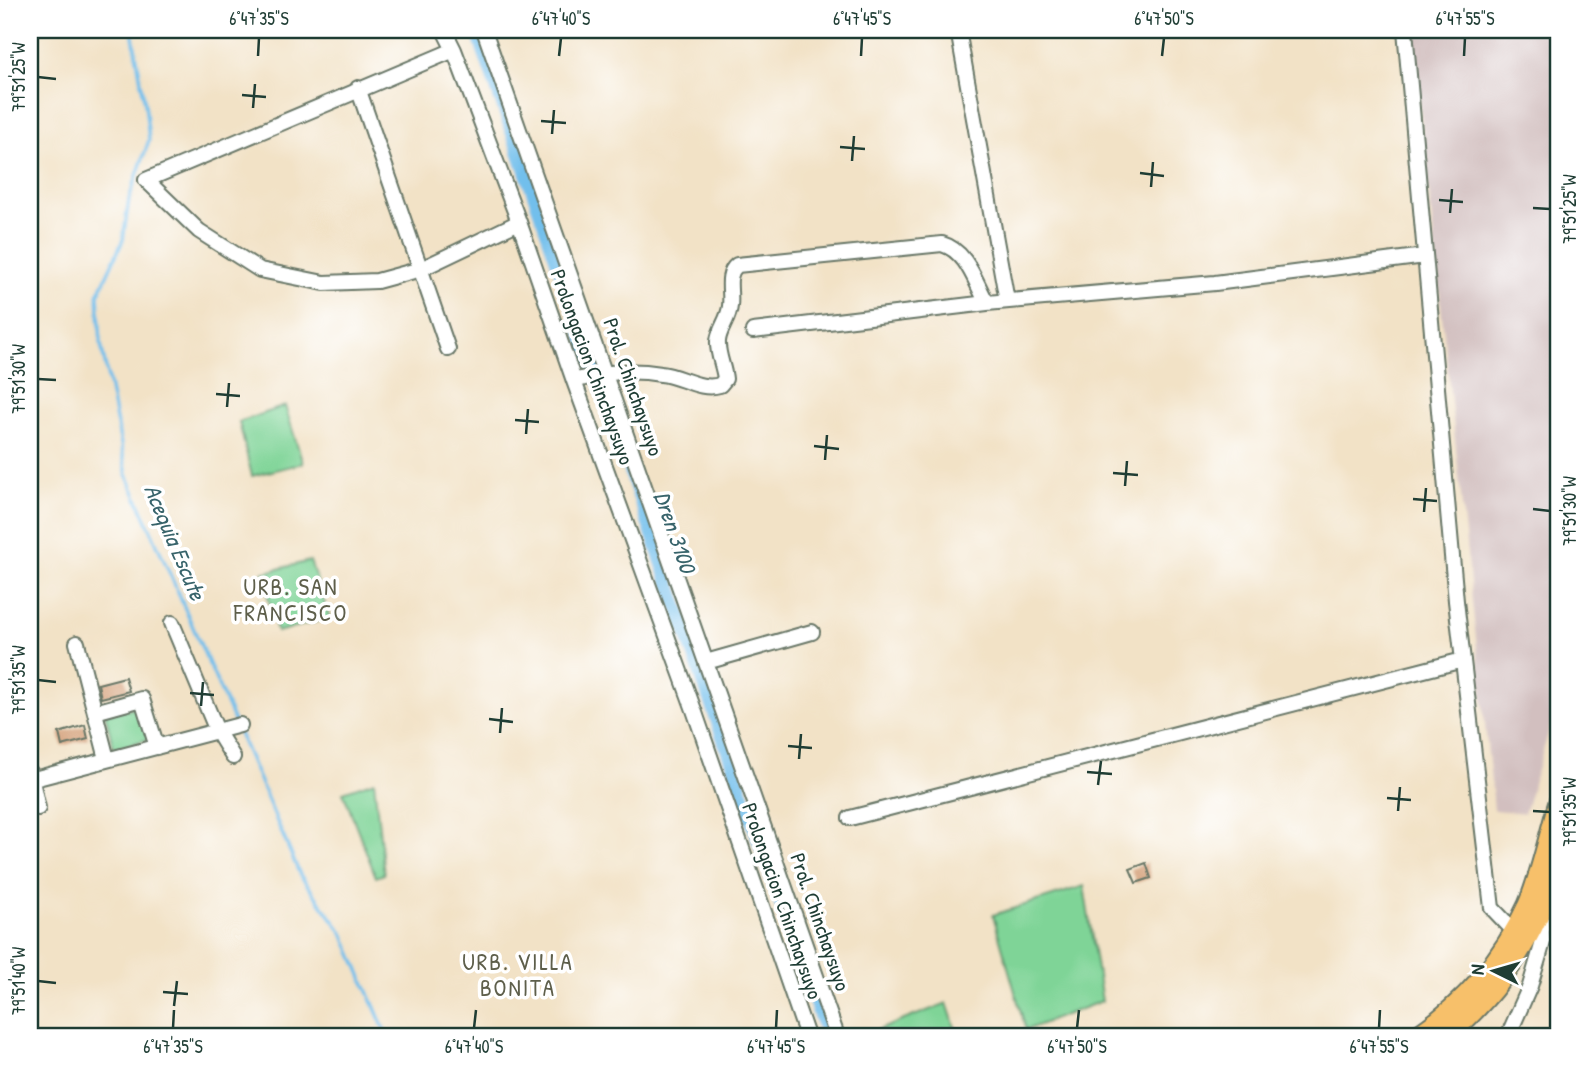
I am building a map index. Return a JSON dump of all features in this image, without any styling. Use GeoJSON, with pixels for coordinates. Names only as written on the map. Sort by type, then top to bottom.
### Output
{"type":"FeatureCollection","features":[{"type":"Feature","properties":{"kind":"highway"},"geometry":{"type":"LineString","coordinates":[[1417,1036],[1464,1000],[1499,955],[1528,905],[1559,802]]}},
{"type":"Feature","properties":{"kind":"highway"},"geometry":{"type":"LineString","coordinates":[[1447,1036],[1478,1009],[1515,962],[1541,910],[1559,850]]}},
{"type":"Feature","properties":{"kind":"street","name":"Prolongacion Chinchaysuyo"},"geometry":{"type":"LineString","coordinates":[[444,30],[454,50],[579,379],[807,1036]]}},
{"type":"Feature","properties":{"kind":"street","name":"Prol. Chinchaysuyo"},"geometry":{"type":"LineString","coordinates":[[484,30],[837,1036]]}},
{"type":"Feature","properties":{"kind":"street"},"geometry":{"type":"LineString","coordinates":[[958,30],[1007,301]]}},
{"type":"Feature","properties":{"kind":"street"},"geometry":{"type":"LineString","coordinates":[[1405,30],[1463,660],[1492,908],[1513,930]]}},
{"type":"Feature","properties":{"kind":"street"},"geometry":{"type":"LineString","coordinates":[[454,50],[358,88],[146,180],[199,231],[260,270],[324,283],[377,281],[421,269],[519,222]]}},
{"type":"Feature","properties":{"kind":"street"},"geometry":{"type":"LineString","coordinates":[[358,88],[448,349]]}},
{"type":"Feature","properties":{"kind":"street"},"geometry":{"type":"LineString","coordinates":[[579,379],[603,373],[633,371],[664,374],[704,387],[720,385],[725,379],[718,340],[729,317],[729,277],[731,270],[737,265],[942,244],[952,247],[962,256],[987,303]]}},
{"type":"Feature","properties":{"kind":"street"},"geometry":{"type":"LineString","coordinates":[[753,331],[987,303],[1215,283],[1425,256]]}},
{"type":"Feature","properties":{"kind":"street"},"geometry":{"type":"LineString","coordinates":[[172,624],[229,728],[233,757]]}},
{"type":"Feature","properties":{"kind":"street"},"geometry":{"type":"LineString","coordinates":[[706,662],[812,632]]}},
{"type":"Feature","properties":{"kind":"street"},"geometry":{"type":"LineString","coordinates":[[77,643],[107,759]]}},
{"type":"Feature","properties":{"kind":"street"},"geometry":{"type":"LineString","coordinates":[[850,818],[1463,660]]}},
{"type":"Feature","properties":{"kind":"street"},"geometry":{"type":"LineString","coordinates":[[95,712],[142,699],[157,747]]}},
{"type":"Feature","properties":{"kind":"street"},"geometry":{"type":"LineString","coordinates":[[37,808],[31,777],[229,728]]}},
{"type":"Feature","properties":{"kind":"street"},"geometry":{"type":"LineString","coordinates":[[1508,1036],[1530,986],[1543,942],[1541,910]]}},
{"type":"Feature","properties":{"kind":"shaded area"},"geometry":{"type":"Polygon","coordinates":[[[1412,30],[1559,30],[1559,698],[1524,813],[1494,810],[1412,30]]]}},
{"type":"Feature","properties":{"kind":"green space"},"geometry":{"type":"Polygon","coordinates":[[[285,406],[303,463],[252,476],[239,422],[285,406]]]}},
{"type":"Feature","properties":{"kind":"green space"},"geometry":{"type":"Polygon","coordinates":[[[310,561],[330,618],[277,632],[262,573],[310,561]]]}},
{"type":"Feature","properties":{"kind":"green space"},"geometry":{"type":"Polygon","coordinates":[[[136,707],[149,739],[114,749],[105,714],[136,707]]]}},
{"type":"Feature","properties":{"kind":"green space"},"geometry":{"type":"Polygon","coordinates":[[[374,781],[384,874],[376,877],[343,792],[374,781]]]}},
{"type":"Feature","properties":{"kind":"green space"},"geometry":{"type":"Polygon","coordinates":[[[1084,886],[1102,1001],[1026,1030],[993,915],[1084,886]]]}},
{"type":"Feature","properties":{"kind":"green space"},"geometry":{"type":"Polygon","coordinates":[[[947,1003],[958,1036],[863,1036],[947,1003]]]}},
{"type":"Feature","properties":{"kind":"building"},"geometry":{"type":"Polygon","coordinates":[[[125,677],[129,691],[101,698],[98,684],[125,677]]]}},
{"type":"Feature","properties":{"kind":"building"},"geometry":{"type":"Polygon","coordinates":[[[85,725],[88,739],[62,746],[59,733],[85,725]]]}},
{"type":"Feature","properties":{"kind":"building"},"geometry":{"type":"Polygon","coordinates":[[[1146,863],[1151,878],[1136,883],[1130,869],[1146,863]]]}},
{"type":"Feature","properties":{"kind":"waterway","name":"Acequia Escute"},"geometry":{"type":"LineString","coordinates":[[132,30],[149,140],[129,199],[123,240],[98,295],[101,344],[127,475],[235,724]]}},
{"type":"Feature","properties":{"kind":"waterway","name":"Dren 3100"},"geometry":{"type":"LineString","coordinates":[[481,42],[827,1036]]}},
{"type":"Feature","properties":{"kind":"waterway","name":"Acequia Escute"},"geometry":{"type":"LineString","coordinates":[[238,731],[300,875],[343,933],[387,1036]]}},
{"type":"Feature","properties":{"kind":"district","name":"URB. SAN FRANCISCO"},"geometry":{"type":"Point","coordinates":[291,600]}},
{"type":"Feature","properties":{"kind":"district","name":"URB. VILLA BONITA"},"geometry":{"type":"Point","coordinates":[518,975]}}]}
